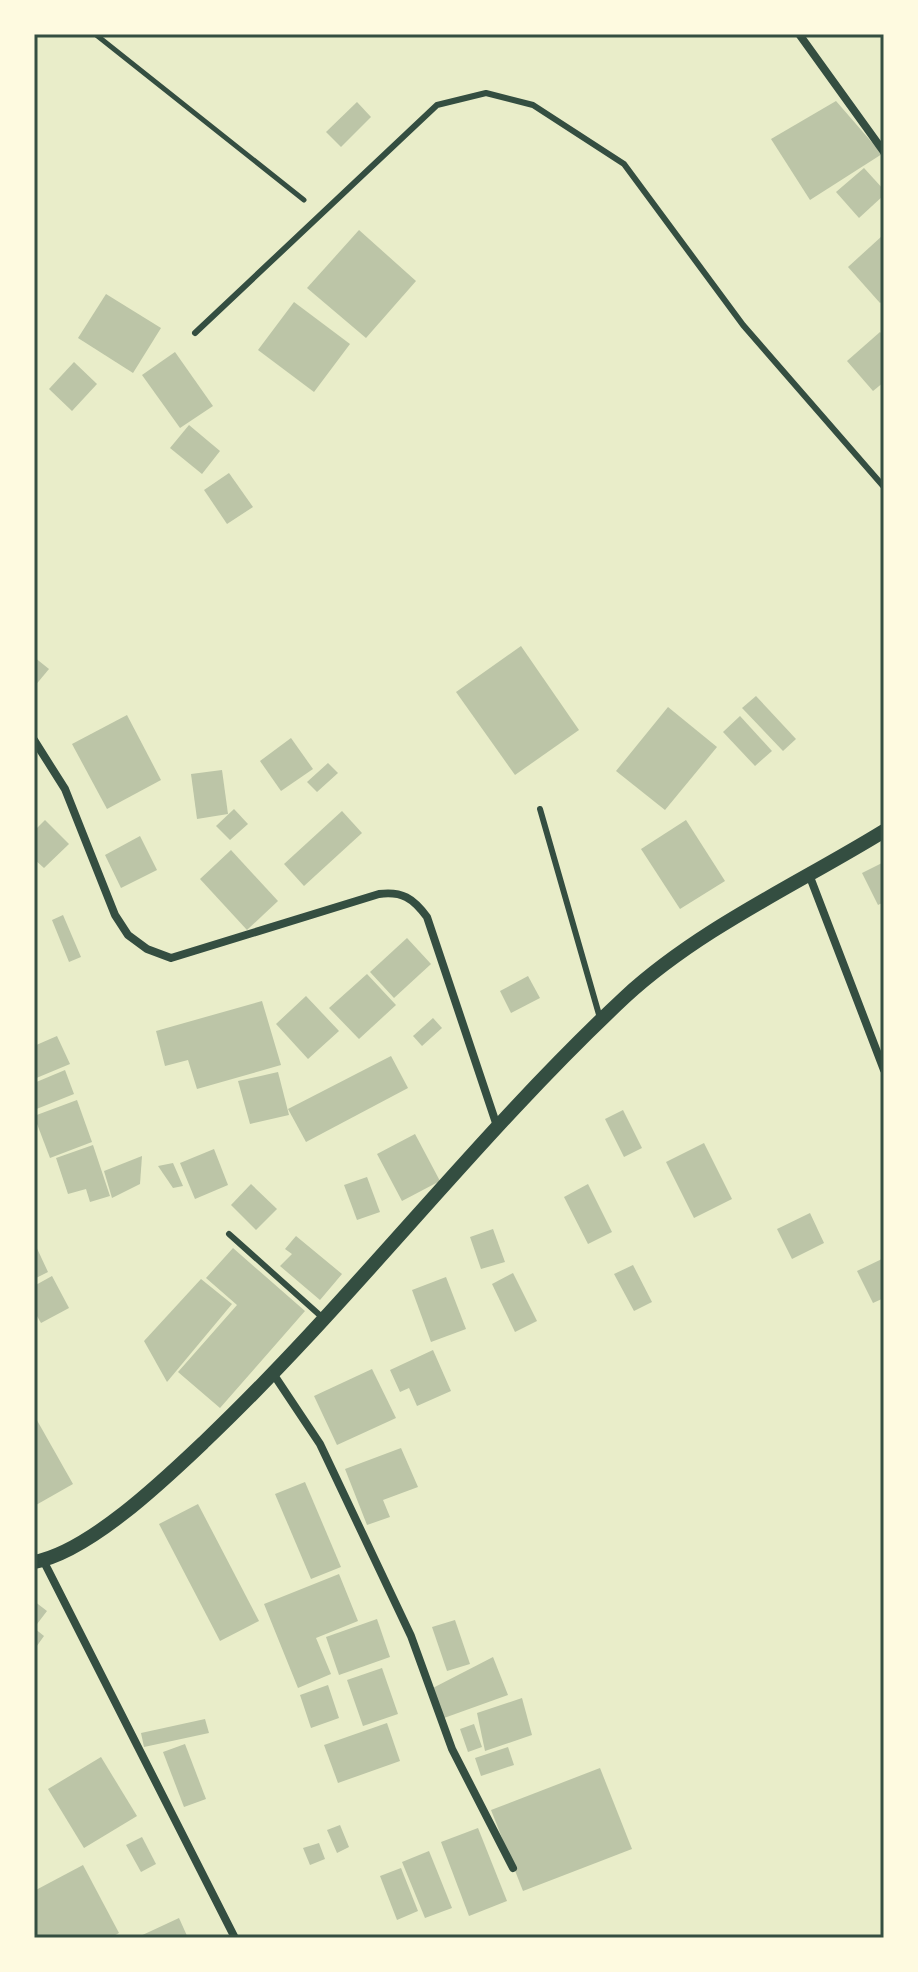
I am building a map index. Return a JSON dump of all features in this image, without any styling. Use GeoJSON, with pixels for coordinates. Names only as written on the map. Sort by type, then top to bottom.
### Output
{"type":"FeatureCollection","features":[{"type":"Feature","properties":{"kind":"street"},"geometry":{"type":"LineString","coordinates":[[799,34],[884,152]]}},
{"type":"Feature","properties":{"kind":"street"},"geometry":{"type":"LineString","coordinates":[[34,740],[65,789],[115,915],[128,935],[147,949],[171,958],[379,894],[399,892],[417,903],[427,917],[499,1129]]}},
{"type":"Feature","properties":{"kind":"street"},"geometry":{"type":"LineString","coordinates":[[235,1938],[38,1561],[81,1541],[157,1486],[274,1375],[601,1021],[668,961],[884,831]]}},
{"type":"Feature","properties":{"kind":"street"},"geometry":{"type":"LineString","coordinates":[[810,877],[884,1070]]}},
{"type":"Feature","properties":{"kind":"street"},"geometry":{"type":"LineString","coordinates":[[274,1375],[320,1444],[411,1636],[452,1749],[513,1868]]}},
{"type":"Feature","properties":{"kind":"lane"},"geometry":{"type":"LineString","coordinates":[[195,333],[437,105],[486,93],[533,105],[624,164],[743,325],[884,487]]}},
{"type":"Feature","properties":{"kind":"lane"},"geometry":{"type":"LineString","coordinates":[[540,809],[601,1021]]}},
{"type":"Feature","properties":{"kind":"lane"},"geometry":{"type":"LineString","coordinates":[[229,1234],[326,1321]]}},
{"type":"Feature","properties":{"kind":"path"},"geometry":{"type":"LineString","coordinates":[[95,34],[323,215]]}},
{"type":"Feature","properties":{"kind":"building"},"geometry":{"type":"Polygon","coordinates":[[[836,101],[882,154],[810,200],[771,139],[836,101]]]}},
{"type":"Feature","properties":{"kind":"building"},"geometry":{"type":"Polygon","coordinates":[[[357,102],[371,117],[341,147],[326,132],[357,102]]]}},
{"type":"Feature","properties":{"kind":"building"},"geometry":{"type":"Polygon","coordinates":[[[864,168],[884,190],[884,195],[859,218],[836,192],[864,168]]]}},
{"type":"Feature","properties":{"kind":"building"},"geometry":{"type":"Polygon","coordinates":[[[359,230],[416,281],[366,338],[307,288],[359,230]]]}},
{"type":"Feature","properties":{"kind":"building"},"geometry":{"type":"Polygon","coordinates":[[[882,236],[884,300],[880,303],[848,267],[882,236]]]}},
{"type":"Feature","properties":{"kind":"building"},"geometry":{"type":"Polygon","coordinates":[[[106,294],[161,328],[133,373],[78,338],[106,294]]]}},
{"type":"Feature","properties":{"kind":"building"},"geometry":{"type":"Polygon","coordinates":[[[294,302],[350,344],[314,392],[258,350],[294,302]]]}},
{"type":"Feature","properties":{"kind":"building"},"geometry":{"type":"Polygon","coordinates":[[[880,332],[884,336],[884,382],[873,391],[847,361],[880,332]]]}},
{"type":"Feature","properties":{"kind":"building"},"geometry":{"type":"Polygon","coordinates":[[[175,352],[213,406],[180,428],[142,375],[175,352]]]}},
{"type":"Feature","properties":{"kind":"building"},"geometry":{"type":"Polygon","coordinates":[[[74,362],[97,384],[72,411],[49,389],[74,362]]]}},
{"type":"Feature","properties":{"kind":"building"},"geometry":{"type":"Polygon","coordinates":[[[189,425],[220,451],[202,474],[170,448],[189,425]]]}},
{"type":"Feature","properties":{"kind":"building"},"geometry":{"type":"Polygon","coordinates":[[[229,473],[253,507],[227,524],[204,490],[229,473]]]}},
{"type":"Feature","properties":{"kind":"building"},"geometry":{"type":"Polygon","coordinates":[[[521,646],[579,730],[515,775],[456,692],[521,646]]]}},
{"type":"Feature","properties":{"kind":"building"},"geometry":{"type":"Polygon","coordinates":[[[34,657],[49,669],[34,687],[34,657]]]}},
{"type":"Feature","properties":{"kind":"building"},"geometry":{"type":"Polygon","coordinates":[[[756,696],[796,739],[783,751],[742,708],[756,696]]]}},
{"type":"Feature","properties":{"kind":"building"},"geometry":{"type":"Polygon","coordinates":[[[668,707],[717,747],[665,810],[616,771],[668,707]]]}},
{"type":"Feature","properties":{"kind":"building"},"geometry":{"type":"Polygon","coordinates":[[[127,715],[161,780],[107,809],[72,744],[127,715]]]}},
{"type":"Feature","properties":{"kind":"building"},"geometry":{"type":"Polygon","coordinates":[[[740,716],[772,751],[755,766],[723,732],[740,716]]]}},
{"type":"Feature","properties":{"kind":"building"},"geometry":{"type":"Polygon","coordinates":[[[291,738],[313,769],[281,791],[260,761],[291,738]]]}},
{"type":"Feature","properties":{"kind":"building"},"geometry":{"type":"Polygon","coordinates":[[[328,763],[338,773],[317,792],[307,782],[328,763]]]}},
{"type":"Feature","properties":{"kind":"building"},"geometry":{"type":"Polygon","coordinates":[[[222,770],[228,814],[197,819],[191,774],[222,770]]]}},
{"type":"Feature","properties":{"kind":"building"},"geometry":{"type":"Polygon","coordinates":[[[234,809],[248,824],[230,840],[216,826],[234,809]]]}},
{"type":"Feature","properties":{"kind":"building"},"geometry":{"type":"Polygon","coordinates":[[[342,811],[362,833],[304,886],[284,864],[342,811]]]}},
{"type":"Feature","properties":{"kind":"building"},"geometry":{"type":"Polygon","coordinates":[[[45,820],[69,844],[44,868],[34,859],[34,831],[45,820]]]}},
{"type":"Feature","properties":{"kind":"building"},"geometry":{"type":"Polygon","coordinates":[[[686,820],[725,881],[680,909],[641,849],[686,820]]]}},
{"type":"Feature","properties":{"kind":"building"},"geometry":{"type":"Polygon","coordinates":[[[140,836],[157,870],[121,888],[105,855],[140,836]]]}},
{"type":"Feature","properties":{"kind":"building"},"geometry":{"type":"Polygon","coordinates":[[[231,850],[278,901],[247,930],[200,879],[231,850]]]}},
{"type":"Feature","properties":{"kind":"building"},"geometry":{"type":"Polygon","coordinates":[[[884,862],[884,902],[878,905],[862,873],[884,862]]]}},
{"type":"Feature","properties":{"kind":"building"},"geometry":{"type":"Polygon","coordinates":[[[63,915],[81,957],[69,962],[52,920],[63,915]]]}},
{"type":"Feature","properties":{"kind":"building"},"geometry":{"type":"Polygon","coordinates":[[[407,938],[431,964],[394,998],[370,972],[407,938]]]}},
{"type":"Feature","properties":{"kind":"building"},"geometry":{"type":"Polygon","coordinates":[[[367,974],[396,1005],[359,1039],[329,1008],[367,974]]]}},
{"type":"Feature","properties":{"kind":"building"},"geometry":{"type":"Polygon","coordinates":[[[528,976],[540,998],[511,1013],[500,991],[528,976]]]}},
{"type":"Feature","properties":{"kind":"building"},"geometry":{"type":"Polygon","coordinates":[[[306,996],[339,1031],[308,1059],[276,1024],[306,996]]]}},
{"type":"Feature","properties":{"kind":"building"},"geometry":{"type":"Polygon","coordinates":[[[262,1001],[281,1065],[197,1089],[188,1060],[165,1066],[156,1031],[262,1001]]]}},
{"type":"Feature","properties":{"kind":"building"},"geometry":{"type":"Polygon","coordinates":[[[433,1018],[442,1028],[422,1046],[413,1036],[433,1018]]]}},
{"type":"Feature","properties":{"kind":"building"},"geometry":{"type":"Polygon","coordinates":[[[57,1036],[70,1064],[34,1079],[34,1046],[57,1036]]]}},
{"type":"Feature","properties":{"kind":"building"},"geometry":{"type":"Polygon","coordinates":[[[391,1056],[408,1088],[306,1142],[288,1109],[391,1056]]]}},
{"type":"Feature","properties":{"kind":"building"},"geometry":{"type":"Polygon","coordinates":[[[65,1070],[74,1094],[34,1110],[34,1083],[65,1070]]]}},
{"type":"Feature","properties":{"kind":"building"},"geometry":{"type":"Polygon","coordinates":[[[278,1072],[289,1115],[250,1124],[238,1081],[278,1072]]]}},
{"type":"Feature","properties":{"kind":"building"},"geometry":{"type":"Polygon","coordinates":[[[77,1100],[92,1142],[50,1158],[34,1116],[77,1100]]]}},
{"type":"Feature","properties":{"kind":"building"},"geometry":{"type":"Polygon","coordinates":[[[623,1110],[642,1148],[624,1157],[605,1119],[623,1110]]]}},
{"type":"Feature","properties":{"kind":"building"},"geometry":{"type":"Polygon","coordinates":[[[415,1134],[440,1181],[402,1201],[377,1154],[415,1134]]]}},
{"type":"Feature","properties":{"kind":"building"},"geometry":{"type":"Polygon","coordinates":[[[704,1143],[732,1199],[694,1218],[666,1162],[704,1143]]]}},
{"type":"Feature","properties":{"kind":"building"},"geometry":{"type":"Polygon","coordinates":[[[93,1145],[110,1196],[90,1202],[86,1189],[68,1194],[56,1158],[93,1145]]]}},
{"type":"Feature","properties":{"kind":"building"},"geometry":{"type":"Polygon","coordinates":[[[214,1149],[228,1185],[195,1199],[180,1163],[214,1149]]]}},
{"type":"Feature","properties":{"kind":"building"},"geometry":{"type":"Polygon","coordinates":[[[142,1156],[140,1184],[112,1198],[104,1171],[142,1156]]]}},
{"type":"Feature","properties":{"kind":"building"},"geometry":{"type":"Polygon","coordinates":[[[173,1163],[183,1186],[173,1188],[158,1166],[173,1163]]]}},
{"type":"Feature","properties":{"kind":"building"},"geometry":{"type":"Polygon","coordinates":[[[367,1177],[380,1212],[357,1220],[344,1185],[367,1177]]]}},
{"type":"Feature","properties":{"kind":"building"},"geometry":{"type":"Polygon","coordinates":[[[251,1184],[277,1209],[256,1230],[231,1205],[251,1184]]]}},
{"type":"Feature","properties":{"kind":"building"},"geometry":{"type":"Polygon","coordinates":[[[588,1184],[612,1232],[588,1244],[564,1197],[588,1184]]]}},
{"type":"Feature","properties":{"kind":"building"},"geometry":{"type":"Polygon","coordinates":[[[810,1213],[824,1243],[792,1259],[777,1229],[810,1213]]]}},
{"type":"Feature","properties":{"kind":"building"},"geometry":{"type":"Polygon","coordinates":[[[493,1229],[505,1262],[481,1269],[470,1237],[493,1229]]]}},
{"type":"Feature","properties":{"kind":"building"},"geometry":{"type":"Polygon","coordinates":[[[296,1236],[342,1274],[320,1300],[280,1266],[292,1254],[285,1249],[296,1236]]]}},
{"type":"Feature","properties":{"kind":"building"},"geometry":{"type":"Polygon","coordinates":[[[34,1242],[48,1272],[34,1279],[34,1242]]]}},
{"type":"Feature","properties":{"kind":"building"},"geometry":{"type":"Polygon","coordinates":[[[233,1248],[305,1311],[220,1408],[178,1372],[237,1305],[206,1278],[233,1248]]]}},
{"type":"Feature","properties":{"kind":"building"},"geometry":{"type":"Polygon","coordinates":[[[884,1258],[884,1298],[873,1303],[857,1271],[884,1258]]]}},
{"type":"Feature","properties":{"kind":"building"},"geometry":{"type":"Polygon","coordinates":[[[633,1265],[652,1302],[634,1311],[614,1274],[633,1265]]]}},
{"type":"Feature","properties":{"kind":"building"},"geometry":{"type":"Polygon","coordinates":[[[513,1273],[537,1321],[515,1332],[492,1284],[513,1273]]]}},
{"type":"Feature","properties":{"kind":"building"},"geometry":{"type":"Polygon","coordinates":[[[52,1276],[69,1308],[41,1323],[34,1311],[34,1286],[52,1276]]]}},
{"type":"Feature","properties":{"kind":"building"},"geometry":{"type":"Polygon","coordinates":[[[446,1277],[466,1329],[431,1342],[412,1290],[446,1277]]]}},
{"type":"Feature","properties":{"kind":"building"},"geometry":{"type":"Polygon","coordinates":[[[201,1279],[232,1304],[167,1382],[144,1341],[201,1279]]]}},
{"type":"Feature","properties":{"kind":"building"},"geometry":{"type":"Polygon","coordinates":[[[433,1350],[451,1391],[417,1406],[409,1388],[400,1392],[390,1370],[433,1350]]]}},
{"type":"Feature","properties":{"kind":"building"},"geometry":{"type":"Polygon","coordinates":[[[372,1369],[396,1418],[337,1445],[314,1396],[372,1369]]]}},
{"type":"Feature","properties":{"kind":"building"},"geometry":{"type":"Polygon","coordinates":[[[34,1415],[73,1484],[36,1505],[34,1502],[34,1415]]]}},
{"type":"Feature","properties":{"kind":"building"},"geometry":{"type":"Polygon","coordinates":[[[401,1448],[418,1487],[383,1500],[390,1517],[367,1525],[345,1469],[401,1448]]]}},
{"type":"Feature","properties":{"kind":"building"},"geometry":{"type":"Polygon","coordinates":[[[305,1482],[341,1567],[311,1579],[275,1494],[305,1482]]]}},
{"type":"Feature","properties":{"kind":"building"},"geometry":{"type":"Polygon","coordinates":[[[198,1504],[259,1621],[220,1641],[159,1524],[198,1504]]]}},
{"type":"Feature","properties":{"kind":"building"},"geometry":{"type":"Polygon","coordinates":[[[339,1574],[358,1621],[316,1638],[331,1674],[298,1688],[264,1604],[339,1574]]]}},
{"type":"Feature","properties":{"kind":"building"},"geometry":{"type":"Polygon","coordinates":[[[34,1601],[47,1611],[34,1628],[34,1601]]]}},
{"type":"Feature","properties":{"kind":"building"},"geometry":{"type":"Polygon","coordinates":[[[377,1619],[390,1657],[339,1675],[326,1637],[377,1619]]]}},
{"type":"Feature","properties":{"kind":"building"},"geometry":{"type":"Polygon","coordinates":[[[455,1620],[470,1664],[447,1671],[432,1627],[455,1620]]]}},
{"type":"Feature","properties":{"kind":"building"},"geometry":{"type":"Polygon","coordinates":[[[34,1628],[44,1636],[34,1650],[34,1628]]]}},
{"type":"Feature","properties":{"kind":"building"},"geometry":{"type":"Polygon","coordinates":[[[493,1657],[508,1695],[444,1718],[429,1690],[493,1657]]]}},
{"type":"Feature","properties":{"kind":"building"},"geometry":{"type":"Polygon","coordinates":[[[382,1668],[398,1714],[363,1726],[347,1680],[382,1668]]]}},
{"type":"Feature","properties":{"kind":"building"},"geometry":{"type":"Polygon","coordinates":[[[328,1685],[339,1718],[311,1728],[300,1695],[328,1685]]]}},
{"type":"Feature","properties":{"kind":"building"},"geometry":{"type":"Polygon","coordinates":[[[522,1698],[532,1735],[485,1751],[477,1713],[522,1698]]]}},
{"type":"Feature","properties":{"kind":"building"},"geometry":{"type":"Polygon","coordinates":[[[205,1719],[209,1733],[144,1747],[141,1733],[205,1719]]]}},
{"type":"Feature","properties":{"kind":"building"},"geometry":{"type":"Polygon","coordinates":[[[387,1723],[400,1761],[338,1783],[324,1745],[387,1723]]]}},
{"type":"Feature","properties":{"kind":"building"},"geometry":{"type":"Polygon","coordinates":[[[474,1724],[482,1747],[468,1752],[460,1729],[474,1724]]]}},
{"type":"Feature","properties":{"kind":"building"},"geometry":{"type":"Polygon","coordinates":[[[185,1744],[206,1799],[184,1807],[163,1752],[185,1744]]]}},
{"type":"Feature","properties":{"kind":"building"},"geometry":{"type":"Polygon","coordinates":[[[508,1747],[514,1765],[481,1776],[475,1758],[508,1747]]]}},
{"type":"Feature","properties":{"kind":"building"},"geometry":{"type":"Polygon","coordinates":[[[101,1757],[137,1816],[84,1848],[48,1789],[101,1757]]]}},
{"type":"Feature","properties":{"kind":"building"},"geometry":{"type":"Polygon","coordinates":[[[600,1768],[632,1849],[523,1891],[491,1810],[600,1768]]]}},
{"type":"Feature","properties":{"kind":"building"},"geometry":{"type":"Polygon","coordinates":[[[340,1825],[349,1847],[337,1853],[327,1830],[340,1825]]]}},
{"type":"Feature","properties":{"kind":"building"},"geometry":{"type":"Polygon","coordinates":[[[478,1828],[507,1901],[469,1916],[441,1842],[478,1828]]]}},
{"type":"Feature","properties":{"kind":"building"},"geometry":{"type":"Polygon","coordinates":[[[142,1837],[156,1864],[141,1872],[126,1845],[142,1837]]]}},
{"type":"Feature","properties":{"kind":"building"},"geometry":{"type":"Polygon","coordinates":[[[319,1843],[325,1859],[310,1865],[303,1848],[319,1843]]]}},
{"type":"Feature","properties":{"kind":"building"},"geometry":{"type":"Polygon","coordinates":[[[429,1851],[452,1908],[425,1918],[402,1862],[429,1851]]]}},
{"type":"Feature","properties":{"kind":"building"},"geometry":{"type":"Polygon","coordinates":[[[83,1865],[119,1933],[110,1938],[34,1938],[34,1891],[83,1865]]]}},
{"type":"Feature","properties":{"kind":"building"},"geometry":{"type":"Polygon","coordinates":[[[401,1868],[418,1911],[397,1920],[380,1876],[401,1868]]]}},
{"type":"Feature","properties":{"kind":"building"},"geometry":{"type":"Polygon","coordinates":[[[179,1918],[188,1938],[136,1938],[179,1918]]]}}]}
